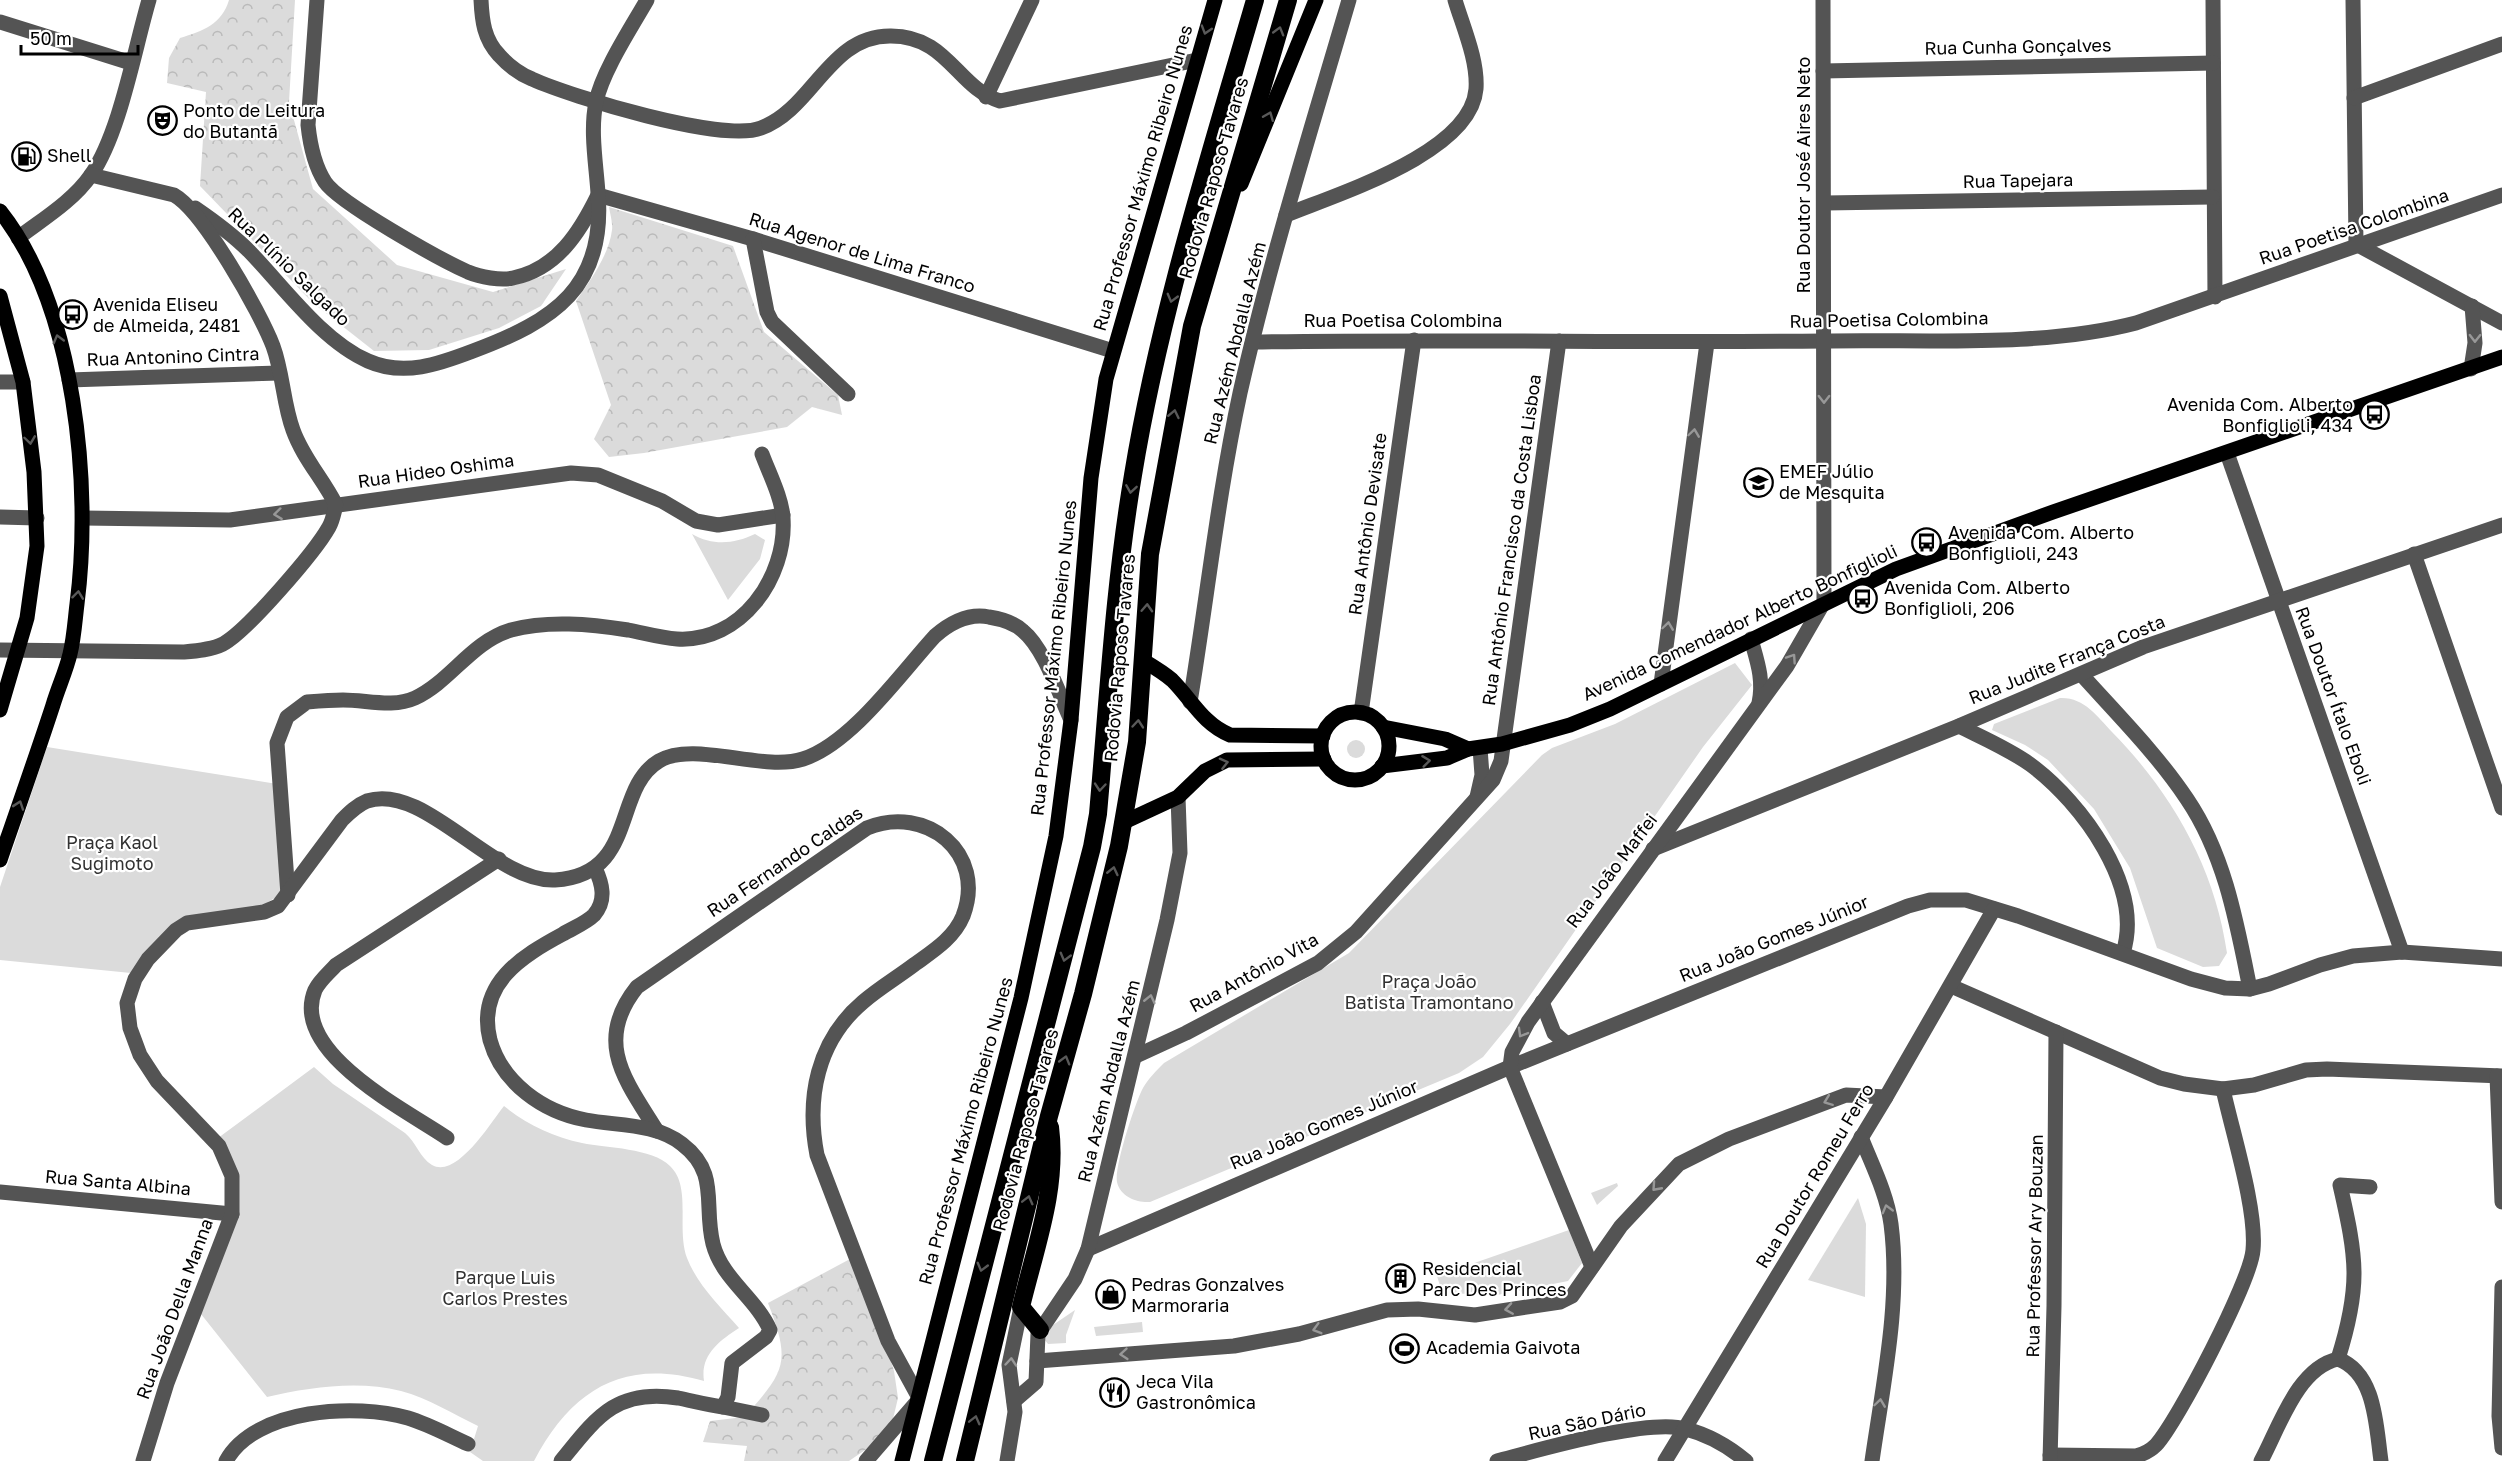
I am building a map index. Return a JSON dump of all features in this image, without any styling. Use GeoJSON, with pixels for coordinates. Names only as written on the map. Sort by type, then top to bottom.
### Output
{"type":"FeatureCollection","features":[{"type":"Feature","properties":{"kind":"highway"},"geometry":{"type":"LineString","coordinates":[[1232,80],[1242,0]]}},
{"type":"Feature","properties":{"kind":"highway","name":"Rodovia Raposo Tavares"},"geometry":{"type":"LineString","coordinates":[[933,1461],[1092,847],[1098,814],[1119,567],[1133,474],[1152,377],[1255,0]]}},
{"type":"Feature","properties":{"kind":"highway","name":"Rodovia Raposo Tavares"},"geometry":{"type":"LineString","coordinates":[[965,1461],[1049,1116],[1083,994],[1122,823],[1137,742],[1150,554],[1172,423],[1192,326],[1288,0]]}},
{"type":"Feature","properties":{"kind":"highway"},"geometry":{"type":"LineString","coordinates":[[1040,1330],[1021,1307],[1052,1185],[1053,1157],[1049,1116]]}},
{"type":"Feature","properties":{"kind":"main road","name":"Rua Professor Máximo Ribeiro Nunes"},"geometry":{"type":"LineString","coordinates":[[902,1461],[1039,925],[1056,836],[1071,720],[1091,478],[1113,351],[1215,0]]}},
{"type":"Feature","properties":{"kind":"main road"},"geometry":{"type":"LineString","coordinates":[[1221,228],[1317,0]]}},
{"type":"Feature","properties":{"kind":"main road"},"geometry":{"type":"LineString","coordinates":[[0,212],[18,238],[53,321],[69,380],[78,449],[83,518],[80,578],[70,653],[0,860]]}},
{"type":"Feature","properties":{"kind":"main road"},"geometry":{"type":"LineString","coordinates":[[0,296],[23,382],[37,518],[33,588],[0,710]]}},
{"type":"Feature","properties":{"kind":"main road","name":"Avenida Comendador Alberto Bonfiglioli"},"geometry":{"type":"LineString","coordinates":[[1382,766],[1447,758],[1474,748],[1502,744],[1575,723],[1661,684],[1824,602],[1896,569],[2502,357]]}},
{"type":"Feature","properties":{"kind":"main road"},"geometry":{"type":"LineString","coordinates":[[1144,661],[1173,682],[1208,723],[1230,735],[1323,736]]}},
{"type":"Feature","properties":{"kind":"main road"},"geometry":{"type":"LineString","coordinates":[[1348,713],[1361,713],[1369,715],[1383,727],[1389,747],[1382,766],[1368,777],[1351,780],[1335,773],[1324,759],[1323,736],[1328,725],[1337,717],[1348,713]]}},
{"type":"Feature","properties":{"kind":"main road","name":"Avenida Comendador Alberto Bonfiglioli"},"geometry":{"type":"LineString","coordinates":[[1383,727],[1474,748]]}},
{"type":"Feature","properties":{"kind":"main road"},"geometry":{"type":"LineString","coordinates":[[1122,823],[1154,811],[1178,797],[1205,771],[1227,760],[1324,759]]}},
{"type":"Feature","properties":{"kind":"street"},"geometry":{"type":"LineString","coordinates":[[18,238],[63,204],[91,175],[109,142],[149,0]]}},
{"type":"Feature","properties":{"kind":"street"},"geometry":{"type":"LineString","coordinates":[[317,0],[308,125],[310,144],[325,183],[342,199],[469,272],[511,279],[536,271],[556,258],[573,238],[598,195]]}},
{"type":"Feature","properties":{"kind":"street"},"geometry":{"type":"LineString","coordinates":[[481,0],[482,22],[489,42],[499,55],[530,78],[596,101],[687,125],[742,132],[760,129],[780,119],[796,105],[848,48],[869,39],[889,36],[910,38],[931,46],[987,97],[1000,101],[1016,100],[1197,60]]}},
{"type":"Feature","properties":{"kind":"street","name":"Rua Plínio Salgado"},"geometry":{"type":"LineString","coordinates":[[91,175],[174,195],[219,224],[247,249],[302,309],[345,348],[368,361],[392,369],[439,364],[492,344],[549,315],[567,299],[584,278],[597,248],[598,195],[594,141],[596,101],[615,57],[646,0]]}},
{"type":"Feature","properties":{"kind":"street"},"geometry":{"type":"LineString","coordinates":[[987,97],[1032,0]]}},
{"type":"Feature","properties":{"kind":"street","name":"Rua Azém Abdalla Azém"},"geometry":{"type":"LineString","coordinates":[[1190,702],[1227,458],[1252,342],[1286,215],[1349,0]]}},
{"type":"Feature","properties":{"kind":"street"},"geometry":{"type":"LineString","coordinates":[[1286,215],[1394,170],[1439,146],[1455,130],[1468,112],[1476,91],[1475,76],[1455,0]]}},
{"type":"Feature","properties":{"kind":"street","name":"Rua Doutor José Aires Neto"},"geometry":{"type":"LineString","coordinates":[[1823,0],[1824,602]]}},
{"type":"Feature","properties":{"kind":"street"},"geometry":{"type":"LineString","coordinates":[[2212,0],[2212,197],[2215,297]]}},
{"type":"Feature","properties":{"kind":"street"},"geometry":{"type":"LineString","coordinates":[[2353,0],[2356,244],[2502,323]]}},
{"type":"Feature","properties":{"kind":"street"},"geometry":{"type":"LineString","coordinates":[[0,22],[131,63]]}},
{"type":"Feature","properties":{"kind":"street"},"geometry":{"type":"LineString","coordinates":[[2354,98],[2502,44]]}},
{"type":"Feature","properties":{"kind":"street","name":"Rua Cunha Gonçalves"},"geometry":{"type":"LineString","coordinates":[[1823,71],[2213,63]]}},
{"type":"Feature","properties":{"kind":"street","name":"Rua Agenor de Lima Franco"},"geometry":{"type":"LineString","coordinates":[[598,195],[753,239],[1113,351]]}},
{"type":"Feature","properties":{"kind":"street","name":"Rua Poetisa Colombina"},"geometry":{"type":"LineString","coordinates":[[1252,342],[1414,340],[1707,343],[1971,340],[2074,335],[2136,323],[2215,297],[2356,244],[2502,195]]}},
{"type":"Feature","properties":{"kind":"street","name":"Rua Tapejara"},"geometry":{"type":"LineString","coordinates":[[1825,204],[2212,197]]}},
{"type":"Feature","properties":{"kind":"street"},"geometry":{"type":"LineString","coordinates":[[0,650],[70,653],[183,652],[207,650],[224,644],[243,630],[319,543],[331,524],[336,505],[301,450],[285,405],[273,347],[257,314],[212,239],[185,202]]}},
{"type":"Feature","properties":{"kind":"street"},"geometry":{"type":"LineString","coordinates":[[753,239],[772,322],[848,394]]}},
{"type":"Feature","properties":{"kind":"street"},"geometry":{"type":"LineString","coordinates":[[2471,369],[2475,343],[2472,306]]}},
{"type":"Feature","properties":{"kind":"street","name":"Rua Antônio Devisate"},"geometry":{"type":"LineString","coordinates":[[1361,713],[1414,340]]}},
{"type":"Feature","properties":{"kind":"street","name":"Rua Antônio Francisco da Costa Lisboa"},"geometry":{"type":"LineString","coordinates":[[1502,744],[1559,341]]}},
{"type":"Feature","properties":{"kind":"street"},"geometry":{"type":"LineString","coordinates":[[1661,684],[1707,343]]}},
{"type":"Feature","properties":{"kind":"street","name":"Rua Antonino Cintra"},"geometry":{"type":"LineString","coordinates":[[69,380],[279,373]]}},
{"type":"Feature","properties":{"kind":"street"},"geometry":{"type":"LineString","coordinates":[[0,382],[23,382]]}},
{"type":"Feature","properties":{"kind":"street","name":"Rua Doutor Ítalo Eboli"},"geometry":{"type":"LineString","coordinates":[[2227,453],[2402,952]]}},
{"type":"Feature","properties":{"kind":"street"},"geometry":{"type":"LineString","coordinates":[[288,895],[277,743],[287,717],[297,707],[316,701],[403,702],[431,687],[476,647],[511,630],[538,626],[585,624],[676,639],[698,638],[719,631],[741,616],[759,598],[776,573],[783,547],[783,515],[762,454]]}},
{"type":"Feature","properties":{"kind":"street","name":"Rua Hideo Oshima"},"geometry":{"type":"LineString","coordinates":[[83,518],[230,520],[571,473],[598,475],[662,501],[696,521],[718,525],[783,515]]}},
{"type":"Feature","properties":{"kind":"street"},"geometry":{"type":"LineString","coordinates":[[0,517],[37,518]]}},
{"type":"Feature","properties":{"kind":"street","name":"Rua Judite França Costa"},"geometry":{"type":"LineString","coordinates":[[1653,849],[1959,726],[2143,647],[2502,525]]}},
{"type":"Feature","properties":{"kind":"street"},"geometry":{"type":"LineString","coordinates":[[2414,554],[2502,808]]}},
{"type":"Feature","properties":{"kind":"street","name":"Rua João Maffei"},"geometry":{"type":"LineString","coordinates":[[1510,1067],[1518,1038],[1542,1002],[1758,705],[1803,641],[1824,602]]}},
{"type":"Feature","properties":{"kind":"street"},"geometry":{"type":"LineString","coordinates":[[723,1407],[728,1397],[732,1364],[766,1337],[770,1330],[718,1259],[711,1232],[709,1181],[702,1167],[682,1144],[657,1131],[585,1119],[555,1110],[513,1082],[494,1054],[489,1036],[490,1002],[507,972],[527,954],[585,921],[598,908],[602,896],[602,884],[595,868],[612,846],[640,781],[660,760],[694,754],[778,763],[802,759],[824,750],[858,721],[935,636],[948,625],[966,618],[983,616],[1005,620],[1023,630],[1035,644],[1071,720]]}},
{"type":"Feature","properties":{"kind":"street"},"geometry":{"type":"LineString","coordinates":[[1750,639],[1762,684],[1758,705]]}},
{"type":"Feature","properties":{"kind":"street"},"geometry":{"type":"LineString","coordinates":[[2081,674],[2168,772],[2189,801],[2212,845],[2225,881],[2250,988]]}},
{"type":"Feature","properties":{"kind":"street"},"geometry":{"type":"LineString","coordinates":[[1959,726],[2034,768],[2075,810],[2098,841],[2121,883],[2127,903],[2128,937],[2123,953]]}},
{"type":"Feature","properties":{"kind":"street","name":"Rua Antônio Vita"},"geometry":{"type":"LineString","coordinates":[[1136,1056],[1195,1028],[1318,963],[1356,932],[1477,800],[1498,771],[1502,744]]}},
{"type":"Feature","properties":{"kind":"street"},"geometry":{"type":"LineString","coordinates":[[1474,748],[1482,775],[1477,800]]}},
{"type":"Feature","properties":{"kind":"street","name":"Rua Azém Abdalla Azém"},"geometry":{"type":"LineString","coordinates":[[1014,1401],[1036,1383],[1036,1343],[1040,1330],[1070,1286],[1088,1249],[1136,1056],[1180,852],[1178,797]]}},
{"type":"Feature","properties":{"kind":"street","name":"Rua João Della Manna"},"geometry":{"type":"LineString","coordinates":[[143,1461],[168,1383],[231,1214],[232,1176],[228,1161],[219,1146],[157,1081],[140,1055],[133,1037],[127,1004],[135,979],[148,959],[176,930],[187,923],[264,912],[278,906],[342,820],[367,801],[387,798],[411,805],[521,872],[552,880],[570,878],[595,868]]}},
{"type":"Feature","properties":{"kind":"street","name":"Rua Fernando Caldas"},"geometry":{"type":"LineString","coordinates":[[657,1131],[625,1079],[615,1047],[620,1012],[637,987],[867,828],[904,819],[935,830],[951,843],[960,857],[966,882],[963,915],[957,927],[932,952],[864,1000],[848,1016],[826,1048],[818,1071],[812,1102],[812,1128],[824,1176],[888,1341],[917,1400]]}},
{"type":"Feature","properties":{"kind":"street"},"geometry":{"type":"LineString","coordinates":[[447,1138],[339,1063],[324,1047],[317,1032],[312,1002],[316,988],[336,965],[499,859]]}},
{"type":"Feature","properties":{"kind":"street","name":"Rua João Gomes Júnior"},"geometry":{"type":"LineString","coordinates":[[1088,1249],[1510,1067],[1908,906],[1950,898],[1994,909],[2191,979],[2225,988],[2250,988],[2353,956],[2402,952],[2502,959]]}},
{"type":"Feature","properties":{"kind":"street","name":"Rua Doutor Romeu Ferro"},"geometry":{"type":"LineString","coordinates":[[1665,1461],[1886,1097],[1994,909]]}},
{"type":"Feature","properties":{"kind":"street"},"geometry":{"type":"LineString","coordinates":[[1951,986],[2160,1077],[2203,1088],[2223,1089],[2254,1085],[2306,1070],[2327,1069],[2500,1076],[2502,1202]]}},
{"type":"Feature","properties":{"kind":"street"},"geometry":{"type":"LineString","coordinates":[[1542,1002],[1554,1033],[1567,1044]]}},
{"type":"Feature","properties":{"kind":"street","name":"Rua Professor Ary Bouzan"},"geometry":{"type":"LineString","coordinates":[[2050,1458],[2056,1032]]}},
{"type":"Feature","properties":{"kind":"street"},"geometry":{"type":"LineString","coordinates":[[1510,1067],[1592,1267]]}},
{"type":"Feature","properties":{"kind":"street"},"geometry":{"type":"LineString","coordinates":[[2050,1458],[2136,1456],[2149,1451],[2161,1439],[2179,1410],[2240,1291],[2253,1251],[2252,1225],[2223,1089]]}},
{"type":"Feature","properties":{"kind":"street"},"geometry":{"type":"LineString","coordinates":[[1037,1361],[1234,1347],[1299,1334],[1387,1310],[1418,1309],[1475,1315],[1560,1302],[1572,1296],[1621,1226],[1679,1164],[1729,1139],[1846,1095],[1886,1097]]}},
{"type":"Feature","properties":{"kind":"street"},"geometry":{"type":"LineString","coordinates":[[1861,1137],[1887,1209],[1893,1272],[1891,1320],[1872,1461]]}},
{"type":"Feature","properties":{"kind":"street"},"geometry":{"type":"LineString","coordinates":[[2338,1359],[2349,1324],[2356,1277],[2352,1240],[2340,1185],[2370,1187]]}},
{"type":"Feature","properties":{"kind":"street","name":"Rua Santa Albina"},"geometry":{"type":"LineString","coordinates":[[0,1192],[231,1214]]}},
{"type":"Feature","properties":{"kind":"street"},"geometry":{"type":"LineString","coordinates":[[2502,1287],[2499,1416],[2502,1448]]}},
{"type":"Feature","properties":{"kind":"street"},"geometry":{"type":"LineString","coordinates":[[1007,1461],[1014,1426],[1014,1401],[1009,1365],[1021,1307]]}},
{"type":"Feature","properties":{"kind":"street"},"geometry":{"type":"LineString","coordinates":[[2261,1461],[2306,1377],[2327,1362],[2338,1359]]}},
{"type":"Feature","properties":{"kind":"street"},"geometry":{"type":"LineString","coordinates":[[2338,1359],[2358,1373],[2370,1395],[2381,1461]]}},
{"type":"Feature","properties":{"kind":"street"},"geometry":{"type":"LineString","coordinates":[[561,1461],[603,1412],[629,1399],[663,1397],[762,1415]]}},
{"type":"Feature","properties":{"kind":"street"},"geometry":{"type":"LineString","coordinates":[[866,1461],[917,1400]]}},
{"type":"Feature","properties":{"kind":"street"},"geometry":{"type":"LineString","coordinates":[[226,1461],[237,1446],[252,1433],[282,1419],[357,1410],[410,1418],[468,1444]]}},
{"type":"Feature","properties":{"kind":"street","name":"Rua São Dário"},"geometry":{"type":"LineString","coordinates":[[1497,1461],[1624,1431],[1656,1427],[1684,1428]]}},
{"type":"Feature","properties":{"kind":"street"},"geometry":{"type":"LineString","coordinates":[[1684,1428],[1727,1445],[1746,1461]]}},
{"type":"Feature","properties":{"kind":"green space"},"geometry":{"type":"Polygon","coordinates":[[[229,0],[295,0],[289,102],[313,189],[397,265],[493,292],[566,269],[541,306],[499,328],[429,350],[374,351],[313,303],[200,186],[206,92],[167,83],[169,58],[180,38],[216,21],[222,15],[229,0]]]}},
{"type":"Feature","properties":{"kind":"green space"},"geometry":{"type":"Polygon","coordinates":[[[609,207],[733,246],[764,332],[838,395],[842,415],[812,407],[787,427],[644,453],[609,457],[594,439],[611,405],[576,301],[607,249],[612,227],[609,207]]]}},
{"type":"Feature","properties":{"kind":"green space"},"geometry":{"type":"Polygon","coordinates":[[[692,534],[716,542],[731,542],[755,534],[765,540],[760,559],[728,600],[692,534]]]}},
{"type":"Feature","properties":{"kind":"green space","name":"Praça João Batista Tramontano"},"geometry":{"type":"Polygon","coordinates":[[[1735,663],[1752,685],[1703,747],[1510,1024],[1483,1057],[1459,1073],[1150,1202],[1135,1200],[1122,1192],[1117,1182],[1117,1174],[1130,1120],[1143,1088],[1164,1063],[1349,953],[1542,755],[1552,748],[1615,724],[1735,663]]]}},
{"type":"Feature","properties":{"kind":"green space"},"geometry":{"type":"Polygon","coordinates":[[[2060,698],[2083,704],[2095,714],[2134,756],[2172,806],[2188,834],[2212,891],[2227,953],[2219,966],[2203,967],[2157,948],[2130,868],[2094,809],[2048,760],[2025,745],[1992,730],[1994,724],[2060,698]]]}},
{"type":"Feature","properties":{"kind":"green space"},"geometry":{"type":"Polygon","coordinates":[[[1352,740],[1360,740],[1365,745],[1363,756],[1352,758],[1347,753],[1347,745],[1352,740]]]}},
{"type":"Feature","properties":{"kind":"green space","name":"Praça Kaol Sugimoto"},"geometry":{"type":"Polygon","coordinates":[[[47,747],[277,784],[285,892],[263,905],[178,921],[131,973],[0,960],[0,887],[47,747]]]}},
{"type":"Feature","properties":{"kind":"green space","name":"Parque Luis Carlos Prestes"},"geometry":{"type":"Polygon","coordinates":[[[314,1067],[333,1084],[405,1133],[432,1165],[442,1167],[462,1157],[504,1106],[531,1124],[561,1137],[582,1143],[641,1152],[662,1160],[670,1166],[677,1175],[680,1185],[684,1246],[687,1258],[703,1287],[739,1328],[718,1344],[708,1356],[704,1381],[675,1375],[649,1374],[625,1377],[603,1385],[583,1398],[565,1415],[534,1461],[483,1461],[470,1452],[478,1426],[431,1402],[401,1391],[351,1385],[300,1390],[267,1397],[197,1309],[219,1250],[232,1176],[214,1141],[314,1067]]]}},
{"type":"Feature","properties":{"kind":"green space"},"geometry":{"type":"Polygon","coordinates":[[[1617,1183],[1618,1186],[1597,1205],[1591,1193],[1617,1183]]]}},
{"type":"Feature","properties":{"kind":"green space"},"geometry":{"type":"Polygon","coordinates":[[[1858,1198],[1866,1224],[1865,1297],[1808,1280],[1858,1198]]]}},
{"type":"Feature","properties":{"kind":"green space"},"geometry":{"type":"Polygon","coordinates":[[[1569,1230],[1582,1263],[1568,1281],[1492,1296],[1442,1292],[1437,1276],[1569,1230]]]}},
{"type":"Feature","properties":{"kind":"green space"},"geometry":{"type":"Polygon","coordinates":[[[850,1259],[878,1319],[894,1371],[898,1398],[893,1419],[871,1446],[849,1461],[744,1461],[747,1446],[703,1442],[710,1421],[744,1417],[769,1388],[776,1376],[782,1353],[780,1339],[768,1303],[850,1259]]]}},
{"type":"Feature","properties":{"kind":"green space"},"geometry":{"type":"Polygon","coordinates":[[[1075,1310],[1066,1335],[1066,1343],[1048,1344],[1044,1339],[1050,1327],[1075,1310]]]}},
{"type":"Feature","properties":{"kind":"green space"},"geometry":{"type":"Polygon","coordinates":[[[1142,1322],[1143,1332],[1096,1336],[1094,1327],[1142,1322]]]}},
{"type":"Feature","properties":{"kind":"place","name":"Ponto de Leitura do Butantã"},"geometry":{"type":"Point","coordinates":[162,121]}},
{"type":"Feature","properties":{"kind":"place","name":"Shell"},"geometry":{"type":"Point","coordinates":[26,156]}},
{"type":"Feature","properties":{"kind":"place","name":"Avenida Eliseu de Almeida, 2481"},"geometry":{"type":"Point","coordinates":[72,315]}},
{"type":"Feature","properties":{"kind":"place","name":"Avenida Com. Alberto Bonfiglioli, 434"},"geometry":{"type":"Point","coordinates":[2374,415]}},
{"type":"Feature","properties":{"kind":"place","name":"EMEF Júlio de Mesquita"},"geometry":{"type":"Point","coordinates":[1758,482]}},
{"type":"Feature","properties":{"kind":"place","name":"Avenida Com. Alberto Bonfiglioli, 243"},"geometry":{"type":"Point","coordinates":[1927,543]}},
{"type":"Feature","properties":{"kind":"place","name":"Avenida Com. Alberto Bonfiglioli, 206"},"geometry":{"type":"Point","coordinates":[1863,598]}},
{"type":"Feature","properties":{"kind":"place","name":"Residencial Parc Des Princes"},"geometry":{"type":"Point","coordinates":[1401,1279]}},
{"type":"Feature","properties":{"kind":"place","name":"Pedras Gonzalves Marmoraria"},"geometry":{"type":"Point","coordinates":[1110,1295]}},
{"type":"Feature","properties":{"kind":"place","name":"Academia Gaivota"},"geometry":{"type":"Point","coordinates":[1405,1348]}},
{"type":"Feature","properties":{"kind":"place","name":"Jeca Vila Gastronômica"},"geometry":{"type":"Point","coordinates":[1115,1392]}}]}
